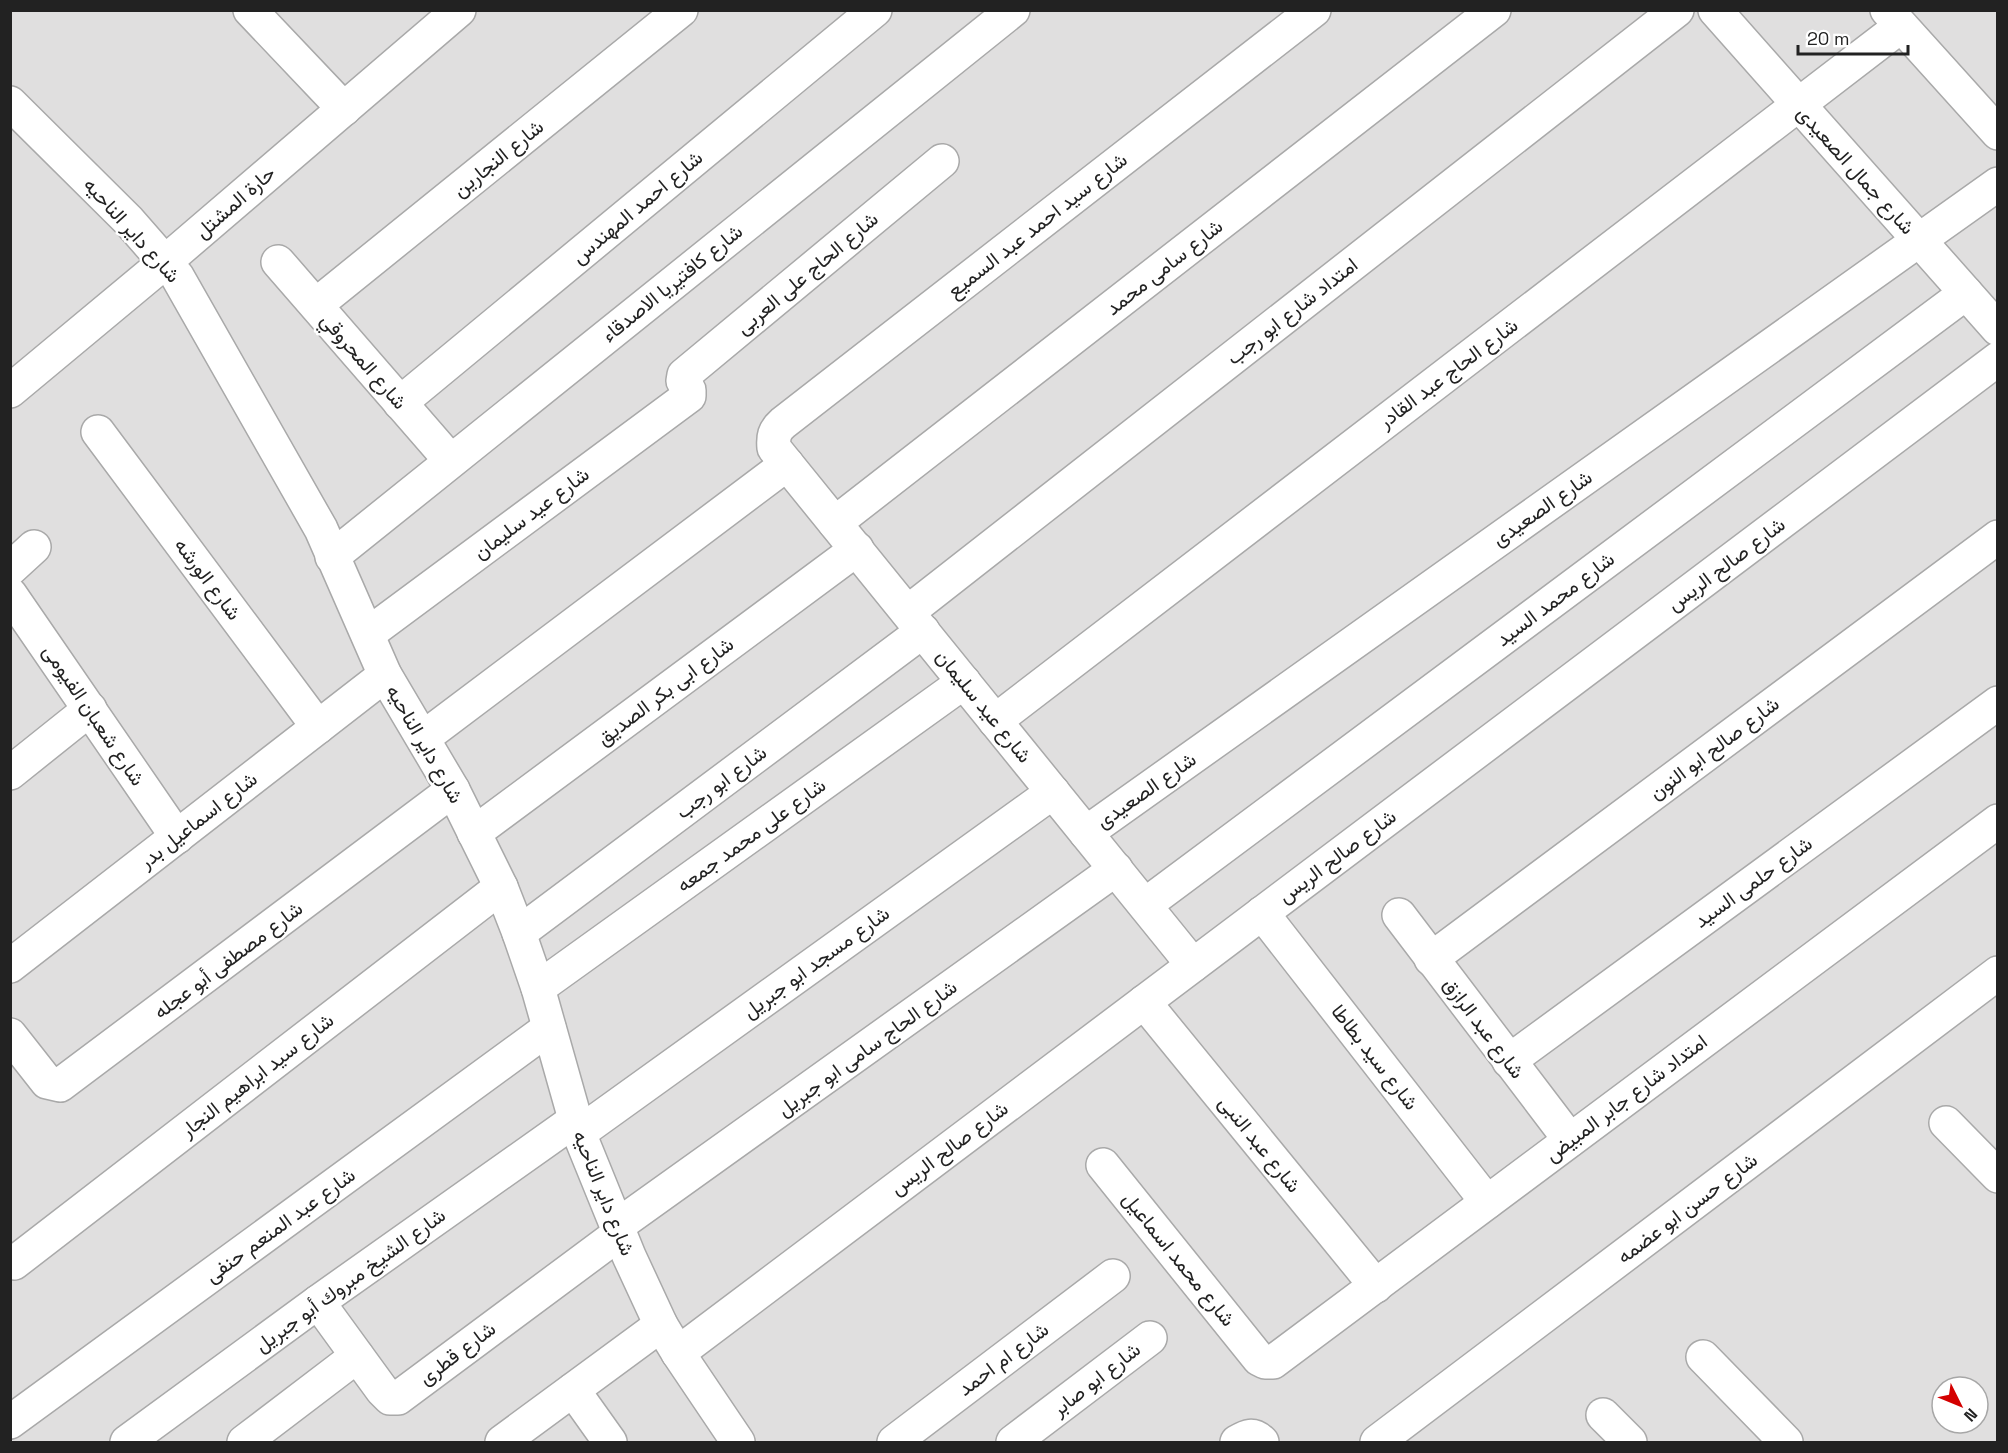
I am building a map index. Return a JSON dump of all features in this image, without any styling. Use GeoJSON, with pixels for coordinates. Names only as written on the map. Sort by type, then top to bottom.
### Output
{"type":"FeatureCollection","features":[{"type":"Feature","properties":{"kind":"street"},"geometry":{"type":"LineString","coordinates":[[250,10],[344,109]]}},
{"type":"Feature","properties":{"kind":"street","name":"حارة المشتل"},"geometry":{"type":"LineString","coordinates":[[10,391],[165,262],[459,10]]}},
{"type":"Feature","properties":{"kind":"street","name":"شارع النجارين"},"geometry":{"type":"LineString","coordinates":[[316,305],[681,10]]}},
{"type":"Feature","properties":{"kind":"street","name":"شارع احمد المهندس"},"geometry":{"type":"LineString","coordinates":[[400,403],[875,10]]}},
{"type":"Feature","properties":{"kind":"street","name":"شارع كافتيريا الاصدقاء"},"geometry":{"type":"LineString","coordinates":[[332,557],[1013,10]]}},
{"type":"Feature","properties":{"kind":"street","name":"شارع سيد احمد عبد السميع"},"geometry":{"type":"LineString","coordinates":[[781,456],[773,438],[776,429],[783,423],[1314,10]]}},
{"type":"Feature","properties":{"kind":"street","name":"شارع سامى محمد"},"geometry":{"type":"LineString","coordinates":[[835,523],[1494,10]]}},
{"type":"Feature","properties":{"kind":"street","name":"امتداد شارع ابو رجب"},"geometry":{"type":"LineString","coordinates":[[915,621],[1677,10]]}},
{"type":"Feature","properties":{"kind":"street","name":"شارع جمال الصعيدى"},"geometry":{"type":"LineString","coordinates":[[1715,10],[1998,329]]}},
{"type":"Feature","properties":{"kind":"street"},"geometry":{"type":"LineString","coordinates":[[1894,18],[1998,133]]}},
{"type":"Feature","properties":{"kind":"street","name":"شارع الحاج عبد القادر"},"geometry":{"type":"LineString","coordinates":[[995,721],[1798,105],[1894,18]]}},
{"type":"Feature","properties":{"kind":"street","name":"شارع داير الناحيه"},"geometry":{"type":"LineString","coordinates":[[10,103],[129,220],[177,276],[316,520],[385,675],[453,790],[501,887],[538,988],[577,1126],[661,1325],[738,1443]]}},
{"type":"Feature","properties":{"kind":"street","name":"شارع الحاج على العربى"},"geometry":{"type":"LineString","coordinates":[[689,390],[683,381],[684,375],[942,161]]}},
{"type":"Feature","properties":{"kind":"street","name":"شارع الصعيدى"},"geometry":{"type":"LineString","coordinates":[[1086,833],[1998,184]]}},
{"type":"Feature","properties":{"kind":"street","name":"شارع المحروقي"},"geometry":{"type":"LineString","coordinates":[[278,262],[450,460]]}},
{"type":"Feature","properties":{"kind":"street","name":"شارع محمد السيد"},"geometry":{"type":"LineString","coordinates":[[1145,905],[1965,293]]}},
{"type":"Feature","properties":{"kind":"street","name":"شارع صالح الريس"},"geometry":{"type":"LineString","coordinates":[[678,1353],[1998,360]]}},
{"type":"Feature","properties":{"kind":"street","name":"شارع عيد سليمان"},"geometry":{"type":"LineString","coordinates":[[368,634],[686,399],[689,396],[689,390]]}},
{"type":"Feature","properties":{"kind":"street","name":"شارع الورشه"},"geometry":{"type":"LineString","coordinates":[[98,432],[318,727]]}},
{"type":"Feature","properties":{"kind":"street"},"geometry":{"type":"LineString","coordinates":[[423,738],[781,456]]}},
{"type":"Feature","properties":{"kind":"street","name":"شارع عيد سليمان"},"geometry":{"type":"LineString","coordinates":[[781,456],[1193,964]]}},
{"type":"Feature","properties":{"kind":"street","name":"شارع صالح ابو النون"},"geometry":{"type":"LineString","coordinates":[[1431,959],[1998,537]]}},
{"type":"Feature","properties":{"kind":"street"},"geometry":{"type":"LineString","coordinates":[[10,569],[34,547]]}},
{"type":"Feature","properties":{"kind":"street","name":"شارع ابى بكر الصديق"},"geometry":{"type":"LineString","coordinates":[[474,833],[857,549]]}},
{"type":"Feature","properties":{"kind":"street","name":"شارع شعبان الفيومى"},"geometry":{"type":"LineString","coordinates":[[10,594],[177,837]]}},
{"type":"Feature","properties":{"kind":"street","name":"شارع ابو رجب"},"geometry":{"type":"LineString","coordinates":[[519,933],[915,621]]}},
{"type":"Feature","properties":{"kind":"street","name":"شارع اسماعيل بدر"},"geometry":{"type":"LineString","coordinates":[[10,966],[385,675]]}},
{"type":"Feature","properties":{"kind":"street","name":"شارع على محمد جمعه"},"geometry":{"type":"LineString","coordinates":[[538,988],[964,682]]}},
{"type":"Feature","properties":{"kind":"street","name":"شارع حلمى السيد"},"geometry":{"type":"LineString","coordinates":[[1509,1061],[1998,703]]}},
{"type":"Feature","properties":{"kind":"street"},"geometry":{"type":"LineString","coordinates":[[10,772],[90,709]]}},
{"type":"Feature","properties":{"kind":"street","name":"شارع مصطفى أبو عجله"},"geometry":{"type":"LineString","coordinates":[[10,1035],[47,1082],[60,1085],[453,790]]}},
{"type":"Feature","properties":{"kind":"street","name":"شارع مسجد ابو جبريل"},"geometry":{"type":"LineString","coordinates":[[577,1126],[1053,792]]}},
{"type":"Feature","properties":{"kind":"street","name":"امتداد شارع جابر المبيض"},"geometry":{"type":"LineString","coordinates":[[1254,1353],[1265,1362],[1279,1359],[1998,821]]}},
{"type":"Feature","properties":{"kind":"street","name":"شارع الحاج سامى ابو جبريل"},"geometry":{"type":"LineString","coordinates":[[619,1230],[1116,869]]}},
{"type":"Feature","properties":{"kind":"street","name":"شارع سيد ابراهيم النجار"},"geometry":{"type":"LineString","coordinates":[[14,1263],[501,887]]}},
{"type":"Feature","properties":{"kind":"street","name":"شارع سيد بطاطا"},"geometry":{"type":"LineString","coordinates":[[1262,913],[1487,1202]]}},
{"type":"Feature","properties":{"kind":"street","name":"شارع عبد الرازق"},"geometry":{"type":"LineString","coordinates":[[1399,915],[1570,1140]]}},
{"type":"Feature","properties":{"kind":"street","name":"شارع حسن ابو عضمه"},"geometry":{"type":"LineString","coordinates":[[1377,1443],[1998,973]]}},
{"type":"Feature","properties":{"kind":"street","name":"شارع عبد النبى"},"geometry":{"type":"LineString","coordinates":[[1144,1002],[1376,1286]]}},
{"type":"Feature","properties":{"kind":"street","name":"شارع عبد المنعم حنفى"},"geometry":{"type":"LineString","coordinates":[[10,1422],[549,1028]]}},
{"type":"Feature","properties":{"kind":"street"},"geometry":{"type":"LineString","coordinates":[[1946,1123],[1998,1176]]}},
{"type":"Feature","properties":{"kind":"street","name":"شارع الشيخ مبروك أبو جبريل"},"geometry":{"type":"LineString","coordinates":[[127,1443],[318,1302],[577,1126]]}},
{"type":"Feature","properties":{"kind":"street","name":"شارع محمد اسماعيل"},"geometry":{"type":"LineString","coordinates":[[1104,1165],[1254,1353]]}},
{"type":"Feature","properties":{"kind":"street","name":"شارع قطرى"},"geometry":{"type":"LineString","coordinates":[[318,1302],[382,1390],[390,1398],[398,1398],[619,1230]]}},
{"type":"Feature","properties":{"kind":"street","name":"شارع ام احمد"},"geometry":{"type":"LineString","coordinates":[[894,1443],[1113,1276]]}},
{"type":"Feature","properties":{"kind":"street"},"geometry":{"type":"LineString","coordinates":[[502,1443],[661,1325]]}},
{"type":"Feature","properties":{"kind":"street","name":"شارع ابو صابر"},"geometry":{"type":"LineString","coordinates":[[1013,1443],[1150,1338]]}},
{"type":"Feature","properties":{"kind":"street"},"geometry":{"type":"LineString","coordinates":[[244,1443],[357,1356]]}},
{"type":"Feature","properties":{"kind":"street"},"geometry":{"type":"LineString","coordinates":[[1703,1358],[1786,1443]]}},
{"type":"Feature","properties":{"kind":"street"},"geometry":{"type":"LineString","coordinates":[[573,1390],[610,1443]]}},
{"type":"Feature","properties":{"kind":"street"},"geometry":{"type":"LineString","coordinates":[[1603,1415],[1630,1443]]}},
{"type":"Feature","properties":{"kind":"shaded area"},"geometry":{"type":"Polygon","coordinates":[[[10,11],[1997,11],[1997,1442],[11,1442],[10,11]]]}}]}
